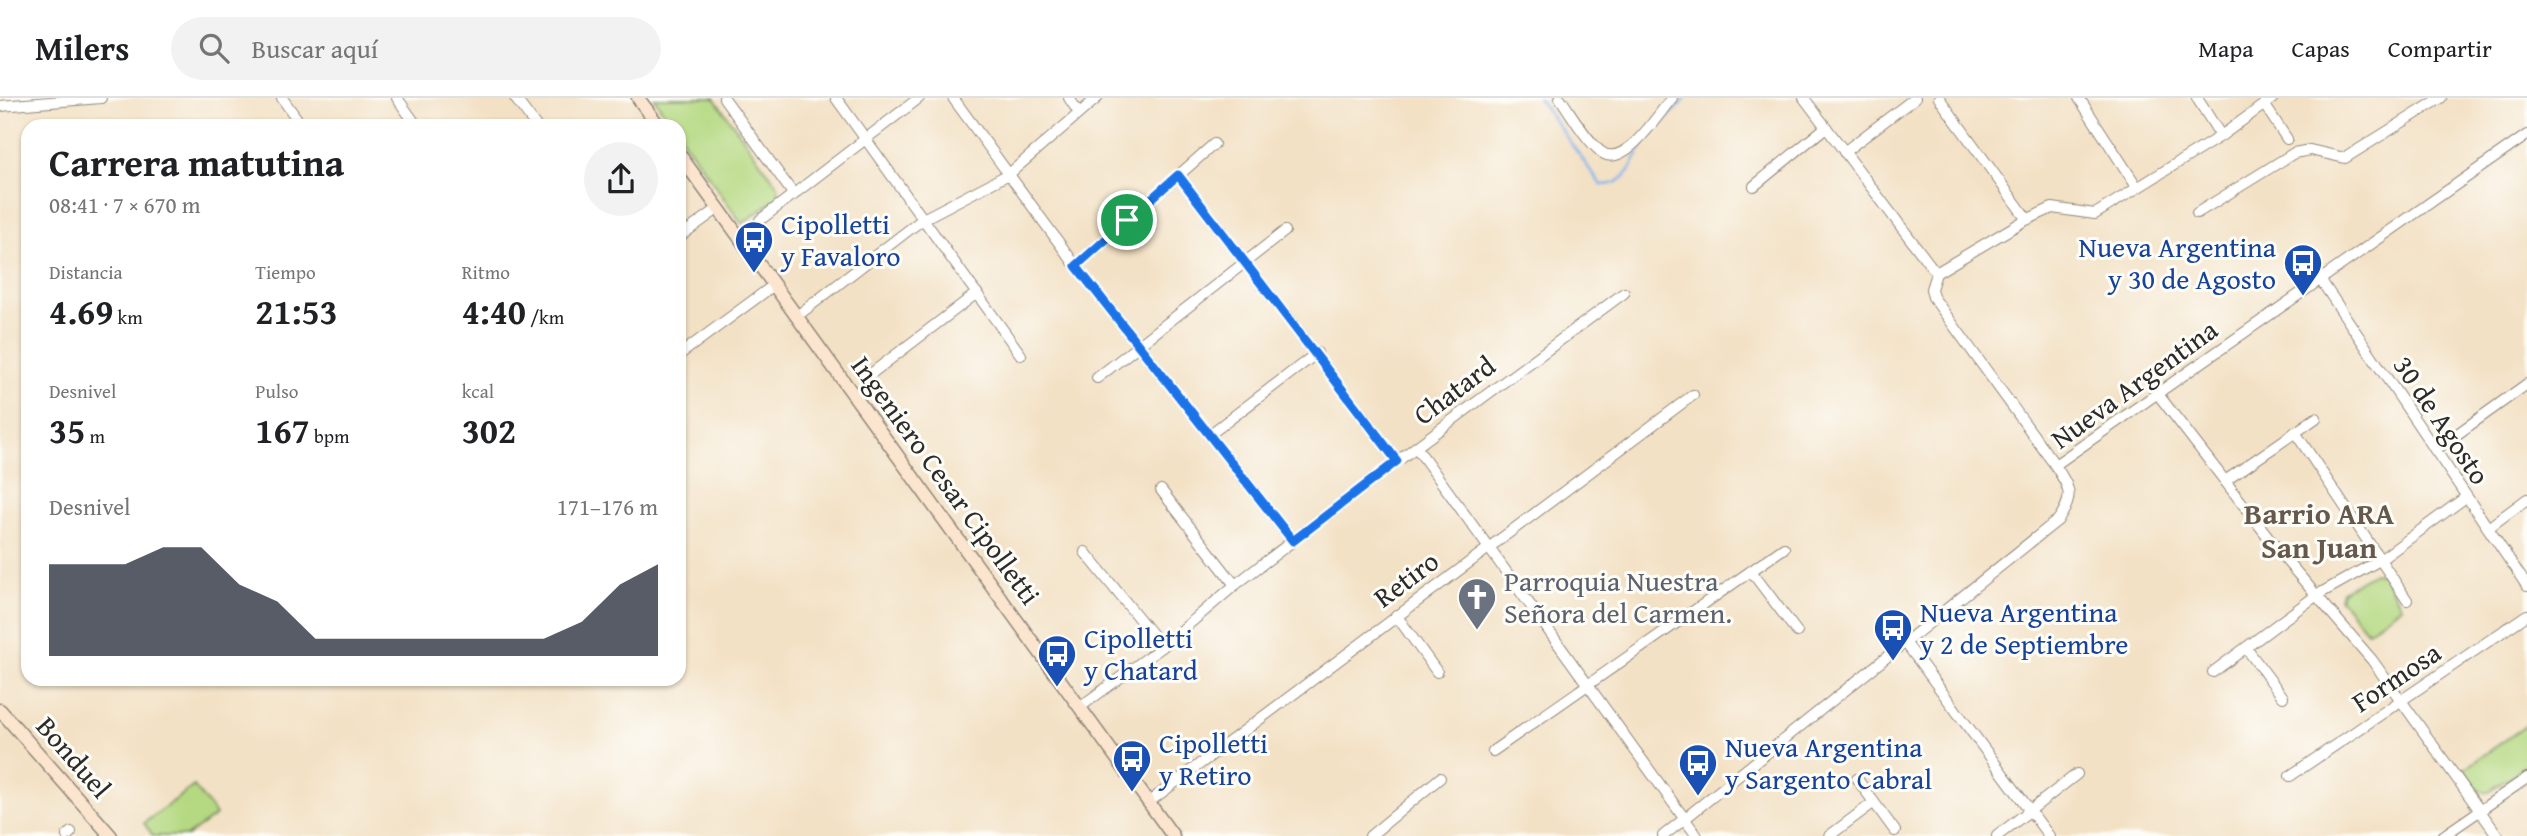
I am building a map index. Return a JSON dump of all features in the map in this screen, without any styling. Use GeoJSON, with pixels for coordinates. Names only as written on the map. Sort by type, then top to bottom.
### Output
{"type":"FeatureCollection","features":[{"type":"Feature","properties":{"kind":"street"},"geometry":{"type":"LineString","coordinates":[[0,106],[48,100],[101,98]]}},
{"type":"Feature","properties":{"kind":"street"},"geometry":{"type":"LineString","coordinates":[[282,98],[297,119]]}},
{"type":"Feature","properties":{"kind":"street"},"geometry":{"type":"LineString","coordinates":[[397,98],[412,119]]}},
{"type":"Feature","properties":{"kind":"street"},"geometry":{"type":"LineString","coordinates":[[515,98],[531,119]]}},
{"type":"Feature","properties":{"kind":"street"},"geometry":{"type":"LineString","coordinates":[[638,98],[654,119]]}},
{"type":"Feature","properties":{"kind":"street"},"geometry":{"type":"LineString","coordinates":[[724,98],[794,195]]}},
{"type":"Feature","properties":{"kind":"street"},"geometry":{"type":"LineString","coordinates":[[836,98],[1021,355]]}},
{"type":"Feature","properties":{"kind":"street"},"geometry":{"type":"LineString","coordinates":[[760,220],[919,98]]}},
{"type":"Feature","properties":{"kind":"street"},"geometry":{"type":"LineString","coordinates":[[953,98],[1137,346],[1293,541]]}},
{"type":"Feature","properties":{"kind":"street"},"geometry":{"type":"LineString","coordinates":[[1069,98],[1079,113]]}},
{"type":"Feature","properties":{"kind":"street"},"geometry":{"type":"LineString","coordinates":[[797,316],[923,219],[1009,174],[1097,98]]}},
{"type":"Feature","properties":{"kind":"street"},"geometry":{"type":"LineString","coordinates":[[1560,98],[1601,152],[1612,156],[1626,151],[1672,98]]}},
{"type":"Feature","properties":{"kind":"street"},"geometry":{"type":"LineString","coordinates":[[1804,98],[1936,273]]}},
{"type":"Feature","properties":{"kind":"street"},"geometry":{"type":"LineString","coordinates":[[1844,152],[1915,98]]}},
{"type":"Feature","properties":{"kind":"street"},"geometry":{"type":"LineString","coordinates":[[1939,98],[2027,219]]}},
{"type":"Feature","properties":{"kind":"street"},"geometry":{"type":"LineString","coordinates":[[2079,98],[2137,187]]}},
{"type":"Feature","properties":{"kind":"street"},"geometry":{"type":"LineString","coordinates":[[2197,98],[2221,136]]}},
{"type":"Feature","properties":{"kind":"street"},"geometry":{"type":"LineString","coordinates":[[2197,213],[2294,153],[2310,150],[2345,158],[2441,98]]}},
{"type":"Feature","properties":{"kind":"street"},"geometry":{"type":"LineString","coordinates":[[2055,465],[1933,297],[1931,289],[1936,273],[2027,219],[2052,208],[2086,215],[2095,214],[2221,136],[2269,101],[2287,139]]}},
{"type":"Feature","properties":{"kind":"street"},"geometry":{"type":"LineString","coordinates":[[1754,186],[1826,127]]}},
{"type":"Feature","properties":{"kind":"street","name":"Nueva Argentina"},"geometry":{"type":"LineString","coordinates":[[1663,836],[2058,520],[2068,505],[2070,493],[2055,465],[2527,135]]}},
{"type":"Feature","properties":{"kind":"street"},"geometry":{"type":"LineString","coordinates":[[1076,266],[1214,144]]}},
{"type":"Feature","properties":{"kind":"street","name":"Ingeniero Cesar Cipolletti"},"geometry":{"type":"LineString","coordinates":[[686,163],[1174,836]]}},
{"type":"Feature","properties":{"kind":"street"},"geometry":{"type":"LineString","coordinates":[[1178,175],[1317,353],[1397,461]]}},
{"type":"Feature","properties":{"kind":"street"},"geometry":{"type":"LineString","coordinates":[[686,232],[719,208]]}},
{"type":"Feature","properties":{"kind":"street"},"geometry":{"type":"LineString","coordinates":[[1097,378],[1285,231]]}},
{"type":"Feature","properties":{"kind":"street","name":"30 de Agosto"},"geometry":{"type":"LineString","coordinates":[[2320,279],[2527,586]]}},
{"type":"Feature","properties":{"kind":"street"},"geometry":{"type":"LineString","coordinates":[[686,350],[774,285]]}},
{"type":"Feature","properties":{"kind":"street"},"geometry":{"type":"LineString","coordinates":[[872,373],[977,293]]}},
{"type":"Feature","properties":{"kind":"street","name":"Chatard"},"geometry":{"type":"LineString","coordinates":[[1080,707],[1162,647],[1235,585],[1397,461],[1624,293]]}},
{"type":"Feature","properties":{"kind":"street"},"geometry":{"type":"LineString","coordinates":[[1209,435],[1317,353]]}},
{"type":"Feature","properties":{"kind":"street"},"geometry":{"type":"LineString","coordinates":[[2435,450],[2527,384]]}},
{"type":"Feature","properties":{"kind":"street"},"geometry":{"type":"LineString","coordinates":[[2157,393],[2225,481],[2372,660],[2498,836]]}},
{"type":"Feature","properties":{"kind":"street","name":"Retiro"},"geometry":{"type":"LineString","coordinates":[[1149,802],[1396,615],[1693,396]]}},
{"type":"Feature","properties":{"kind":"street"},"geometry":{"type":"LineString","coordinates":[[2225,481],[2316,418]]}},
{"type":"Feature","properties":{"kind":"street"},"geometry":{"type":"LineString","coordinates":[[2295,432],[2407,600]]}},
{"type":"Feature","properties":{"kind":"street"},"geometry":{"type":"LineString","coordinates":[[1416,447],[1697,836]]}},
{"type":"Feature","properties":{"kind":"street"},"geometry":{"type":"LineString","coordinates":[[1161,490],[1235,585]]}},
{"type":"Feature","properties":{"kind":"street"},"geometry":{"type":"LineString","coordinates":[[2213,672],[2317,595],[2380,560],[2466,497]]}},
{"type":"Feature","properties":{"kind":"street"},"geometry":{"type":"LineString","coordinates":[[2488,528],[2527,499]]}},
{"type":"Feature","properties":{"kind":"street"},"geometry":{"type":"LineString","coordinates":[[1493,751],[1784,548]]}},
{"type":"Feature","properties":{"kind":"street"},"geometry":{"type":"LineString","coordinates":[[1085,552],[1162,647]]}},
{"type":"Feature","properties":{"kind":"street"},"geometry":{"type":"LineString","coordinates":[[1751,570],[1797,632]]}},
{"type":"Feature","properties":{"kind":"street"},"geometry":{"type":"LineString","coordinates":[[1396,615],[1437,672]]}},
{"type":"Feature","properties":{"kind":"street","name":"Formosa"},"geometry":{"type":"LineString","coordinates":[[2290,776],[2527,615]]}},
{"type":"Feature","properties":{"kind":"street"},"geometry":{"type":"LineString","coordinates":[[1905,642],[2049,836]]}},
{"type":"Feature","properties":{"kind":"street"},"geometry":{"type":"LineString","coordinates":[[2246,648],[2283,697]]}},
{"type":"Feature","properties":{"kind":"street","name":"Bonduel"},"geometry":{"type":"LineString","coordinates":[[0,710],[111,836]]}},
{"type":"Feature","properties":{"kind":"street"},"geometry":{"type":"LineString","coordinates":[[1997,836],[2077,774]]}},
{"type":"Feature","properties":{"kind":"street"},"geometry":{"type":"LineString","coordinates":[[1370,836],[1440,778]]}},
{"type":"Feature","properties":{"kind":"street"},"geometry":{"type":"LineString","coordinates":[[2444,836],[2527,778]]}},
{"type":"Feature","properties":{"kind":"street"},"geometry":{"type":"LineString","coordinates":[[1857,779],[1895,831]]}},
{"type":"Feature","properties":{"kind":"street"},"geometry":{"type":"LineString","coordinates":[[1829,836],[1873,803]]}},
{"type":"Feature","properties":{"kind":"green space"},"geometry":{"type":"Polygon","coordinates":[[[654,98],[714,98],[778,186],[778,197],[742,224],[686,144],[686,119],[668,119],[654,98]]]}},
{"type":"Feature","properties":{"kind":"green space"},"geometry":{"type":"Polygon","coordinates":[[[2374,573],[2383,575],[2401,607],[2367,631],[2340,599],[2342,591],[2374,573]]]}},
{"type":"Feature","properties":{"kind":"green space"},"geometry":{"type":"Polygon","coordinates":[[[2527,725],[2527,765],[2488,792],[2479,790],[2464,769],[2527,725]]]}},
{"type":"Feature","properties":{"kind":"green space"},"geometry":{"type":"Polygon","coordinates":[[[194,786],[216,815],[187,836],[153,836],[144,823],[194,786]]]}},
{"type":"Feature","properties":{"kind":"waterway"},"geometry":{"type":"LineString","coordinates":[[1538,98],[1601,185],[1612,184],[1625,176],[1648,138],[1686,98]]}},
{"type":"Feature","properties":{"kind":"place","name":"Cipolletti y Favaloro"},"geometry":{"type":"Point","coordinates":[754,274]}},
{"type":"Feature","properties":{"kind":"place","name":"Nueva Argentina y 30 de Agosto"},"geometry":{"type":"Point","coordinates":[2303,297]}},
{"type":"Feature","properties":{"kind":"place","name":"Parroquia Nuestra Señora del Carmen."},"geometry":{"type":"Point","coordinates":[1477,631]}},
{"type":"Feature","properties":{"kind":"place","name":"Nueva Argentina y 2 de Septiembre"},"geometry":{"type":"Point","coordinates":[1893,662]}},
{"type":"Feature","properties":{"kind":"place","name":"Cipolletti y Chatard"},"geometry":{"type":"Point","coordinates":[1057,688]}},
{"type":"Feature","properties":{"kind":"place","name":"Cipolletti y Retiro"},"geometry":{"type":"Point","coordinates":[1132,793]}},
{"type":"Feature","properties":{"kind":"place","name":"Nueva Argentina y Sargento Cabral"},"geometry":{"type":"Point","coordinates":[1698,797]}},
{"type":"Feature","properties":{"kind":"district","name":"Barrio ARA San Juan"},"geometry":{"type":"Point","coordinates":[2319,531]}},
{"type":"Feature","properties":{"kind":"route"},"geometry":{"type":"LineString","coordinates":[[1178,175],[1317,353],[1397,461],[1293,541],[1076,266],[1127,220],[1178,175]]}}]}
